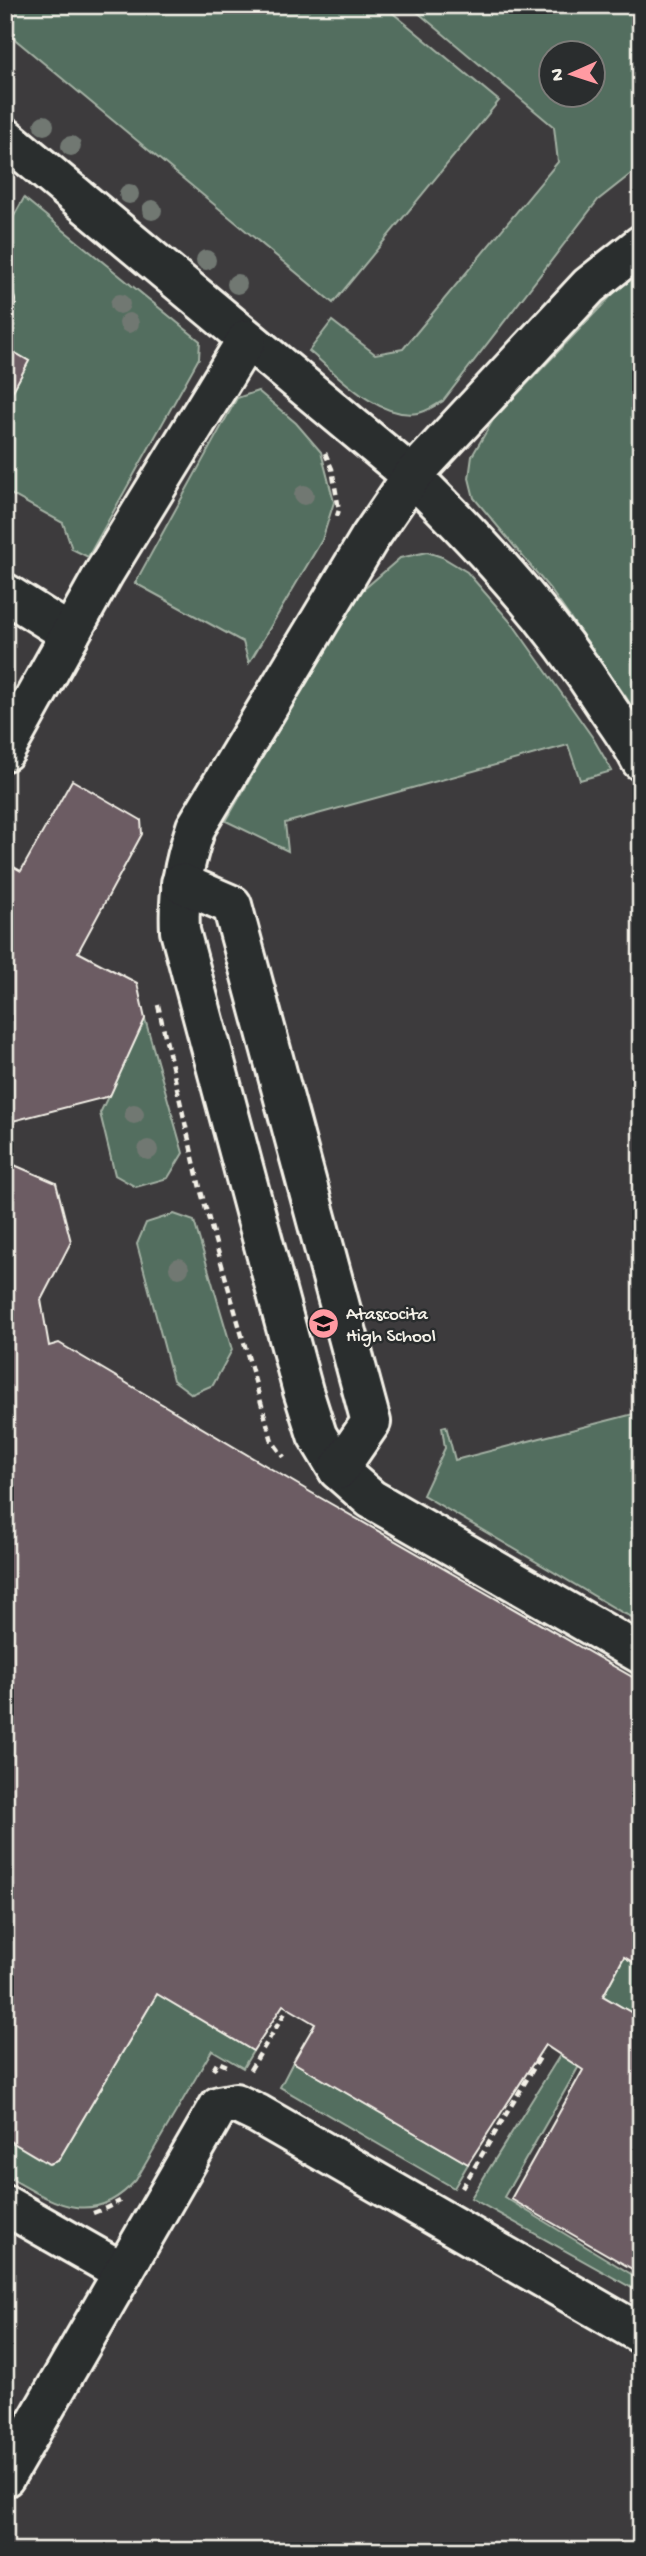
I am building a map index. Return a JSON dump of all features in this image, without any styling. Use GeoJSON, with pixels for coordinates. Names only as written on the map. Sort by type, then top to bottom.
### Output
{"type":"FeatureCollection","features":[{"type":"Feature","properties":{"kind":"lane"},"geometry":{"type":"LineString","coordinates":[[5,137],[412,476],[523,590],[568,647],[641,761]]}},
{"type":"Feature","properties":{"kind":"lane"},"geometry":{"type":"LineString","coordinates":[[641,244],[589,286],[412,476],[369,539],[197,827],[186,858],[179,899],[180,931],[282,1312],[317,1435],[338,1470],[371,1499],[641,1654]]}},
{"type":"Feature","properties":{"kind":"lane"},"geometry":{"type":"LineString","coordinates":[[5,751],[104,573],[247,339]]}},
{"type":"Feature","properties":{"kind":"lane"},"geometry":{"type":"LineString","coordinates":[[5,593],[70,634]]}},
{"type":"Feature","properties":{"kind":"lane"},"geometry":{"type":"LineString","coordinates":[[181,883],[232,905],[371,1422],[338,1470]]}},
{"type":"Feature","properties":{"kind":"lane"},"geometry":{"type":"LineString","coordinates":[[5,2477],[219,2106],[235,2103],[258,2114],[641,2334]]}},
{"type":"Feature","properties":{"kind":"lane"},"geometry":{"type":"LineString","coordinates":[[5,2204],[123,2272]]}},
{"type":"Feature","properties":{"kind":"path"},"geometry":{"type":"LineString","coordinates":[[246,2077],[288,2008]]}},
{"type":"Feature","properties":{"kind":"path"},"geometry":{"type":"LineString","coordinates":[[458,2195],[542,2053]]}},
{"type":"Feature","properties":{"kind":"path"},"geometry":{"type":"LineString","coordinates":[[211,2073],[218,2062]]}},
{"type":"Feature","properties":{"kind":"path"},"geometry":{"type":"LineString","coordinates":[[89,2213],[106,2208],[126,2197]]}},
{"type":"Feature","properties":{"kind":"shaded area","name":"Atascocita High School"},"geometry":{"type":"Polygon","coordinates":[[[5,5],[641,5],[641,2551],[5,2551],[5,5]]]}},
{"type":"Feature","properties":{"kind":"green space"},"geometry":{"type":"Polygon","coordinates":[[[5,5],[383,5],[499,101],[333,303],[5,31],[5,5]]]}},
{"type":"Feature","properties":{"kind":"green space"},"geometry":{"type":"Polygon","coordinates":[[[409,5],[641,5],[641,166],[598,200],[443,401],[418,413],[388,410],[345,383],[309,351],[332,321],[375,354],[403,349],[558,162],[554,127],[409,5]]]}},
{"type":"Feature","properties":{"kind":"green space"},"geometry":{"type":"Polygon","coordinates":[[[24,198],[200,341],[199,358],[88,557],[72,549],[63,523],[5,491],[5,401],[29,361],[5,347],[5,322],[16,304],[5,258],[5,232],[24,198]]]}},
{"type":"Feature","properties":{"kind":"green space"},"geometry":{"type":"Polygon","coordinates":[[[641,272],[641,723],[626,697],[550,589],[474,498],[469,478],[472,456],[493,420],[614,293],[641,272]]]}},
{"type":"Feature","properties":{"kind":"green space"},"geometry":{"type":"Polygon","coordinates":[[[258,391],[296,423],[321,452],[334,502],[322,540],[249,663],[243,642],[135,583],[237,398],[258,391]]]}},
{"type":"Feature","properties":{"kind":"green space"},"geometry":{"type":"Polygon","coordinates":[[[427,552],[442,557],[467,572],[514,626],[593,738],[612,771],[580,780],[568,745],[285,823],[288,851],[226,821],[355,597],[400,558],[427,552]]]}},
{"type":"Feature","properties":{"kind":"green space"},"geometry":{"type":"Polygon","coordinates":[[[145,1019],[183,1153],[168,1178],[136,1187],[115,1175],[100,1113],[145,1019]]]}},
{"type":"Feature","properties":{"kind":"green space"},"geometry":{"type":"Polygon","coordinates":[[[174,1214],[194,1221],[232,1350],[213,1385],[192,1394],[173,1380],[137,1244],[146,1223],[174,1214]]]}},
{"type":"Feature","properties":{"kind":"green space"},"geometry":{"type":"Polygon","coordinates":[[[641,1412],[641,1621],[423,1495],[445,1448],[442,1427],[446,1426],[455,1460],[641,1412]]]}},
{"type":"Feature","properties":{"kind":"green space"},"geometry":{"type":"Polygon","coordinates":[[[624,1957],[641,1967],[641,2018],[603,1996],[624,1957]]]}},
{"type":"Feature","properties":{"kind":"green space"},"geometry":{"type":"Polygon","coordinates":[[[157,1994],[253,2051],[243,2068],[212,2050],[136,2180],[120,2195],[104,2204],[88,2208],[56,2202],[5,2175],[5,2138],[48,2164],[58,2161],[157,1994]]]}},
{"type":"Feature","properties":{"kind":"green space"},"geometry":{"type":"Polygon","coordinates":[[[560,2055],[579,2066],[504,2197],[641,2280],[641,2293],[471,2198],[560,2055]]]}},
{"type":"Feature","properties":{"kind":"green space"},"geometry":{"type":"Polygon","coordinates":[[[293,2062],[468,2164],[454,2188],[280,2087],[293,2062]]]}},
{"type":"Feature","properties":{"kind":"building"},"geometry":{"type":"Polygon","coordinates":[[[5,262],[16,304],[5,322],[5,262]]]}},
{"type":"Feature","properties":{"kind":"building"},"geometry":{"type":"Polygon","coordinates":[[[5,347],[29,361],[7,402],[5,401],[5,347]]]}},
{"type":"Feature","properties":{"kind":"building"},"geometry":{"type":"Polygon","coordinates":[[[72,780],[141,820],[142,834],[78,952],[137,983],[145,1019],[110,1096],[5,1123],[5,862],[21,871],[72,780]]]}},
{"type":"Feature","properties":{"kind":"building"},"geometry":{"type":"Polygon","coordinates":[[[5,1161],[56,1183],[71,1242],[41,1300],[49,1346],[59,1343],[312,1493],[641,1682],[641,1967],[624,1957],[603,1996],[641,2018],[641,2274],[511,2199],[583,2070],[545,2045],[468,2164],[293,2062],[315,2024],[283,2005],[253,2051],[157,1994],[58,2161],[49,2164],[5,2138],[5,1161]]]}},
{"type":"Feature","properties":{"kind":"place","name":"Atascocita High School"},"geometry":{"type":"Point","coordinates":[323,1323]}}]}
